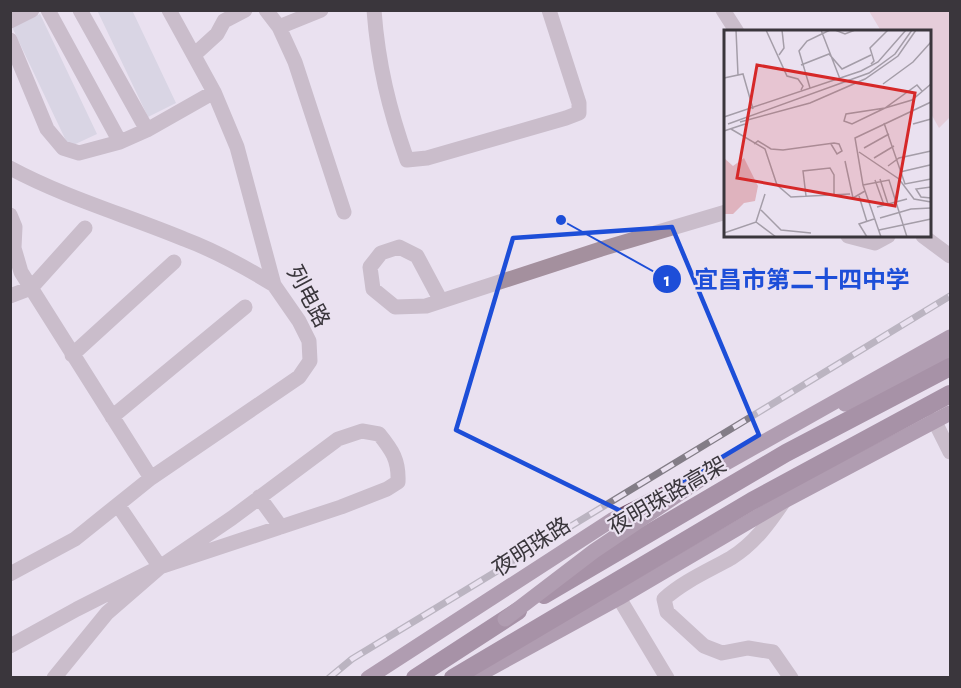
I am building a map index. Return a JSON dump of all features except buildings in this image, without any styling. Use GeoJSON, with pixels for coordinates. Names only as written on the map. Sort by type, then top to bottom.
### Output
{"type":"FeatureCollection","features":[{"type":"Feature","properties":{"kind":"highway","name":"夜明珠路高架"},"geometry":{"type":"LineString","coordinates":[[415,678],[505,619],[786,453],[951,367]]}},
{"type":"Feature","properties":{"kind":"highway"},"geometry":{"type":"LineString","coordinates":[[453,678],[752,501],[951,393]]}},
{"type":"Feature","properties":{"kind":"main road"},"geometry":{"type":"LineString","coordinates":[[505,619],[594,551],[719,467],[951,337]]}},
{"type":"Feature","properties":{"kind":"main road","name":"夜明珠路"},"geometry":{"type":"LineString","coordinates":[[368,678],[612,520],[951,353]]}},
{"type":"Feature","properties":{"kind":"main road"},"geometry":{"type":"LineString","coordinates":[[473,678],[619,598],[784,501],[951,413]]}},
{"type":"Feature","properties":{"kind":"street"},"geometry":{"type":"LineString","coordinates":[[10,21],[33,10]]}},
{"type":"Feature","properties":{"kind":"street"},"geometry":{"type":"LineString","coordinates":[[48,10],[120,142]]}},
{"type":"Feature","properties":{"kind":"street"},"geometry":{"type":"LineString","coordinates":[[80,10],[147,130]]}},
{"type":"Feature","properties":{"kind":"street","name":"列电路"},"geometry":{"type":"LineString","coordinates":[[10,574],[75,539],[151,478],[299,377],[310,361],[309,341],[274,285],[237,147],[214,92],[169,10]]}},
{"type":"Feature","properties":{"kind":"street"},"geometry":{"type":"LineString","coordinates":[[194,55],[217,34],[222,16],[245,10]]}},
{"type":"Feature","properties":{"kind":"street"},"geometry":{"type":"LineString","coordinates":[[266,10],[279,27],[298,72],[344,212]]}},
{"type":"Feature","properties":{"kind":"street"},"geometry":{"type":"LineString","coordinates":[[279,27],[321,10]]}},
{"type":"Feature","properties":{"kind":"street"},"geometry":{"type":"LineString","coordinates":[[374,10],[378,54],[392,117],[407,159],[427,158],[579,113],[579,103],[549,10]]}},
{"type":"Feature","properties":{"kind":"street"},"geometry":{"type":"LineString","coordinates":[[723,10],[736,30]]}},
{"type":"Feature","properties":{"kind":"street"},"geometry":{"type":"LineString","coordinates":[[10,40],[47,129],[63,148],[79,153],[120,142],[147,130],[214,92]]}},
{"type":"Feature","properties":{"kind":"street"},"geometry":{"type":"LineString","coordinates":[[10,168],[97,207],[185,239],[236,262],[274,285]]}},
{"type":"Feature","properties":{"kind":"street"},"geometry":{"type":"LineString","coordinates":[[441,301],[417,256],[399,247],[381,253],[370,267],[373,289],[394,307],[426,306],[601,249],[724,213]]}},
{"type":"Feature","properties":{"kind":"street"},"geometry":{"type":"LineString","coordinates":[[10,215],[15,227],[14,248],[21,272],[151,478]]}},
{"type":"Feature","properties":{"kind":"street"},"geometry":{"type":"LineString","coordinates":[[10,296],[31,288],[85,228]]}},
{"type":"Feature","properties":{"kind":"street"},"geometry":{"type":"LineString","coordinates":[[852,237],[874,243],[886,237]]}},
{"type":"Feature","properties":{"kind":"street"},"geometry":{"type":"LineString","coordinates":[[924,237],[951,256]]}},
{"type":"Feature","properties":{"kind":"street"},"geometry":{"type":"LineString","coordinates":[[72,355],[174,262]]}},
{"type":"Feature","properties":{"kind":"street"},"geometry":{"type":"LineString","coordinates":[[112,417],[245,307]]}},
{"type":"Feature","properties":{"kind":"street"},"geometry":{"type":"LineString","coordinates":[[934,420],[951,452]]}},
{"type":"Feature","properties":{"kind":"street"},"geometry":{"type":"LineString","coordinates":[[10,646],[160,567],[341,507],[387,489],[398,482],[398,467],[391,449],[379,434],[362,431],[338,439],[160,567],[107,614],[54,678]]}},
{"type":"Feature","properties":{"kind":"street"},"geometry":{"type":"LineString","coordinates":[[259,497],[281,527]]}},
{"type":"Feature","properties":{"kind":"street"},"geometry":{"type":"LineString","coordinates":[[784,501],[757,538],[733,556],[676,588],[664,599],[667,612],[704,646],[722,653],[748,648],[773,652],[791,678]]}},
{"type":"Feature","properties":{"kind":"street"},"geometry":{"type":"LineString","coordinates":[[118,505],[160,567]]}},
{"type":"Feature","properties":{"kind":"street"},"geometry":{"type":"LineString","coordinates":[[619,598],[667,678]]}},
{"type":"Feature","properties":{"kind":"highlighted area"},"geometry":{"type":"Polygon","coordinates":[[[672,227],[759,435],[627,514],[456,430],[513,238],[672,227]]]}},
{"type":"Feature","properties":{"kind":"shaded area"},"geometry":{"type":"Polygon","coordinates":[[[869,11],[950,11],[950,117],[939,128],[931,114],[931,30],[880,30],[869,11]]]}},
{"type":"Feature","properties":{"kind":"railway"},"geometry":{"type":"LineString","coordinates":[[329,678],[352,659],[950,296]]}},
{"type":"Feature","properties":{"kind":"place","name":"宜昌市第二十四中学"},"geometry":{"type":"Point","coordinates":[561,220]}}]}
